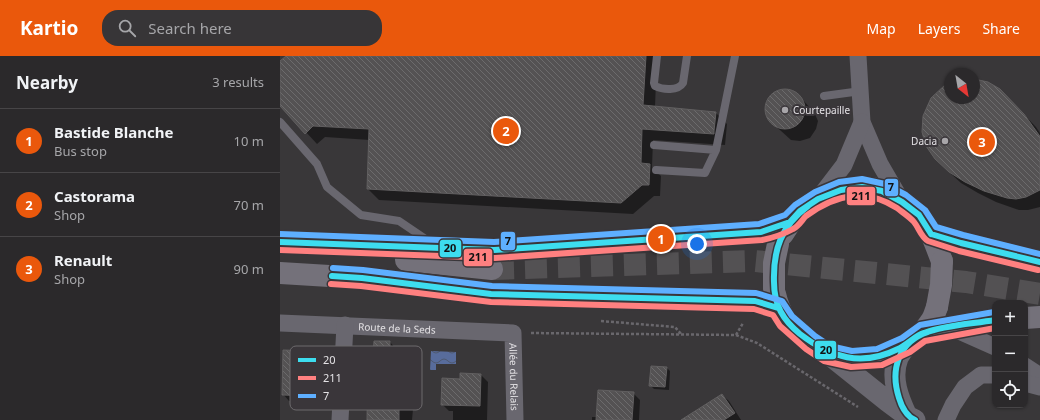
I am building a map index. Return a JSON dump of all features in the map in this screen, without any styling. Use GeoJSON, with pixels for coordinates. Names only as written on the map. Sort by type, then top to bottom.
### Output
{"type":"FeatureCollection","features":[{"type":"Feature","properties":{"kind":"main road"},"geometry":{"type":"LineString","coordinates":[[914,339],[931,321],[937,307],[941,285],[942,261],[931,234],[919,215],[902,202],[882,191],[862,187],[841,190],[818,199],[800,211],[790,222],[778,244],[774,263],[776,299],[786,321],[810,342],[827,353],[851,359],[879,357],[914,339],[950,327],[992,320]]}},
{"type":"Feature","properties":{"kind":"main road"},"geometry":{"type":"LineString","coordinates":[[280,242],[494,250],[761,232],[790,222]]}},
{"type":"Feature","properties":{"kind":"main road"},"geometry":{"type":"LineString","coordinates":[[931,234],[961,243],[1040,262]]}},
{"type":"Feature","properties":{"kind":"main road"},"geometry":{"type":"LineString","coordinates":[[280,247],[492,269],[280,270]]}},
{"type":"Feature","properties":{"kind":"main road"},"geometry":{"type":"LineString","coordinates":[[280,273],[362,278],[491,294],[755,301],[776,299]]}},
{"type":"Feature","properties":{"kind":"main road"},"geometry":{"type":"LineString","coordinates":[[1028,318],[1040,317]]}},
{"type":"Feature","properties":{"kind":"street"},"geometry":{"type":"LineString","coordinates":[[858,56],[862,122],[880,164],[902,202]]}},
{"type":"Feature","properties":{"kind":"street"},"geometry":{"type":"LineString","coordinates":[[818,199],[844,165],[862,122]]}},
{"type":"Feature","properties":{"kind":"street","name":"Route de la Seds"},"geometry":{"type":"LineString","coordinates":[[280,322],[513,333]]}},
{"type":"Feature","properties":{"kind":"street"},"geometry":{"type":"LineString","coordinates":[[344,346],[345,325]]}},
{"type":"Feature","properties":{"kind":"street"},"geometry":{"type":"LineString","coordinates":[[950,327],[992,346]]}},
{"type":"Feature","properties":{"kind":"street","name":"Allée du Relais"},"geometry":{"type":"LineString","coordinates":[[513,333],[514,420]]}},
{"type":"Feature","properties":{"kind":"street"},"geometry":{"type":"LineString","coordinates":[[911,418],[899,399],[895,378],[898,359],[914,339]]}},
{"type":"Feature","properties":{"kind":"street"},"geometry":{"type":"LineString","coordinates":[[827,353],[911,418]]}},
{"type":"Feature","properties":{"kind":"street"},"geometry":{"type":"LineString","coordinates":[[1028,368],[1040,376]]}},
{"type":"Feature","properties":{"kind":"street"},"geometry":{"type":"LineString","coordinates":[[946,420],[953,404],[965,387],[981,375],[992,375]]}},
{"type":"Feature","properties":{"kind":"street"},"geometry":{"type":"LineString","coordinates":[[1028,384],[1040,387]]}},
{"type":"Feature","properties":{"kind":"street"},"geometry":{"type":"LineString","coordinates":[[340,420],[341,410]]}},
{"type":"Feature","properties":{"kind":"lane"},"geometry":{"type":"LineString","coordinates":[[657,56],[654,83],[655,86],[659,88],[681,87],[683,83],[687,56]]}},
{"type":"Feature","properties":{"kind":"lane"},"geometry":{"type":"LineString","coordinates":[[656,170],[705,172],[716,150],[735,56]]}},
{"type":"Feature","properties":{"kind":"lane"},"geometry":{"type":"LineString","coordinates":[[824,96],[860,91]]}},
{"type":"Feature","properties":{"kind":"lane"},"geometry":{"type":"LineString","coordinates":[[280,122],[317,164],[327,187],[360,215],[399,221],[439,248]]}},
{"type":"Feature","properties":{"kind":"lane"},"geometry":{"type":"LineString","coordinates":[[654,145],[716,150]]}},
{"type":"Feature","properties":{"kind":"path"},"geometry":{"type":"LineString","coordinates":[[513,333],[736,335],[756,343],[860,408]]}},
{"type":"Feature","properties":{"kind":"water"},"geometry":{"type":"Polygon","coordinates":[[[431,351],[456,352],[456,364],[436,364],[436,370],[430,370],[431,351]]]}},
{"type":"Feature","properties":{"kind":"building"},"geometry":{"type":"Polygon","coordinates":[[[286,56],[646,56],[643,105],[716,112],[714,134],[642,129],[641,163],[650,164],[649,185],[642,185],[621,203],[367,189],[369,129],[313,126],[305,134],[280,106],[280,61],[286,56]]]}},
{"type":"Feature","properties":{"kind":"building"},"geometry":{"type":"Polygon","coordinates":[[[980,80],[988,82],[1000,89],[1024,114],[1040,137],[1040,190],[1026,197],[1016,199],[1007,198],[984,191],[949,172],[935,159],[926,146],[922,132],[923,116],[931,98],[944,86],[944,104],[980,104],[980,80]]]}},
{"type":"Feature","properties":{"kind":"building","name":"Courtepaille"},"geometry":{"type":"Polygon","coordinates":[[[785,89],[793,91],[799,95],[803,101],[805,109],[803,117],[799,123],[793,127],[785,129],[777,127],[771,123],[767,117],[765,109],[767,101],[771,95],[777,91],[785,89]]]}},
{"type":"Feature","properties":{"kind":"building"},"geometry":{"type":"Polygon","coordinates":[[[374,341],[390,341],[390,346],[374,346],[374,341]]]}},
{"type":"Feature","properties":{"kind":"building"},"geometry":{"type":"Polygon","coordinates":[[[283,350],[290,350],[290,395],[282,395],[283,350]]]}},
{"type":"Feature","properties":{"kind":"building"},"geometry":{"type":"Polygon","coordinates":[[[651,366],[667,367],[665,387],[649,386],[651,366]]]}},
{"type":"Feature","properties":{"kind":"building"},"geometry":{"type":"Polygon","coordinates":[[[460,373],[481,374],[480,406],[441,405],[442,378],[460,379],[460,373]]]}},
{"type":"Feature","properties":{"kind":"building"},"geometry":{"type":"Polygon","coordinates":[[[598,390],[634,392],[632,420],[596,420],[598,390]]]}},
{"type":"Feature","properties":{"kind":"building"},"geometry":{"type":"Polygon","coordinates":[[[722,394],[735,413],[724,420],[681,420],[722,394]]]}},
{"type":"Feature","properties":{"kind":"building"},"geometry":{"type":"Polygon","coordinates":[[[367,410],[399,410],[399,420],[367,420],[367,410]]]}},
{"type":"Feature","properties":{"kind":"tunnel"},"geometry":{"type":"LineString","coordinates":[[492,269],[755,261],[966,282],[1040,294]]}},
{"type":"Feature","properties":{"kind":"transit line","name":"7"},"geometry":{"type":"LineString","coordinates":[[280,234],[494,242],[759,224],[785,215],[795,205],[815,192],[839,182],[862,179],[885,184],[906,195],[925,210],[936,227],[1040,254]]}},
{"type":"Feature","properties":{"kind":"transit line","name":"20"},"geometry":{"type":"LineString","coordinates":[[280,242],[494,250],[761,232],[790,222],[800,211],[818,199],[841,190],[862,187],[882,191],[902,202],[919,215],[931,234]]}},
{"type":"Feature","properties":{"kind":"transit line","name":"211"},"geometry":{"type":"LineString","coordinates":[[280,250],[495,258],[762,240],[786,233],[799,225],[806,216],[828,203],[851,196],[862,196],[874,198],[897,208],[916,224],[928,241],[959,251],[1038,270]]}},
{"type":"Feature","properties":{"kind":"transit line","name":"20"},"geometry":{"type":"LineString","coordinates":[[808,206],[791,222],[780,240],[775,259],[774,290],[778,305],[784,317],[800,334],[823,349],[847,357],[872,358],[885,355],[898,349],[921,334],[932,330],[992,320]]}},
{"type":"Feature","properties":{"kind":"transit line","name":"20"},"geometry":{"type":"LineString","coordinates":[[931,234],[961,243],[1040,262]]}},
{"type":"Feature","properties":{"kind":"transit line","name":"7"},"geometry":{"type":"LineString","coordinates":[[333,268],[363,270],[492,286],[756,293],[782,301],[792,316],[815,336],[830,346],[852,351],[877,349],[902,338],[920,325],[992,312]]}},
{"type":"Feature","properties":{"kind":"transit line","name":"20"},"geometry":{"type":"LineString","coordinates":[[332,276],[362,278],[491,294],[755,301],[778,308]]}},
{"type":"Feature","properties":{"kind":"transit line","name":"211"},"geometry":{"type":"LineString","coordinates":[[331,284],[361,286],[491,302],[754,309],[773,315],[780,326],[806,349],[824,361],[851,367],[882,365],[910,352],[925,341],[992,329]]}},
{"type":"Feature","properties":{"kind":"transit line","name":"20"},"geometry":{"type":"LineString","coordinates":[[915,420],[907,414],[900,402],[896,388],[896,367],[903,350],[918,337],[928,332]]}},
{"type":"Feature","properties":{"kind":"place","name":"Courtepaille"},"geometry":{"type":"Point","coordinates":[785,110]}},
{"type":"Feature","properties":{"kind":"place","name":"Castorama"},"geometry":{"type":"Point","coordinates":[506,131]}},
{"type":"Feature","properties":{"kind":"place","name":"Dacia"},"geometry":{"type":"Point","coordinates":[945,141]}},
{"type":"Feature","properties":{"kind":"place","name":"Renault"},"geometry":{"type":"Point","coordinates":[982,142]}},
{"type":"Feature","properties":{"kind":"place","name":"Bastide Blanche"},"geometry":{"type":"Point","coordinates":[661,239]}}]}
